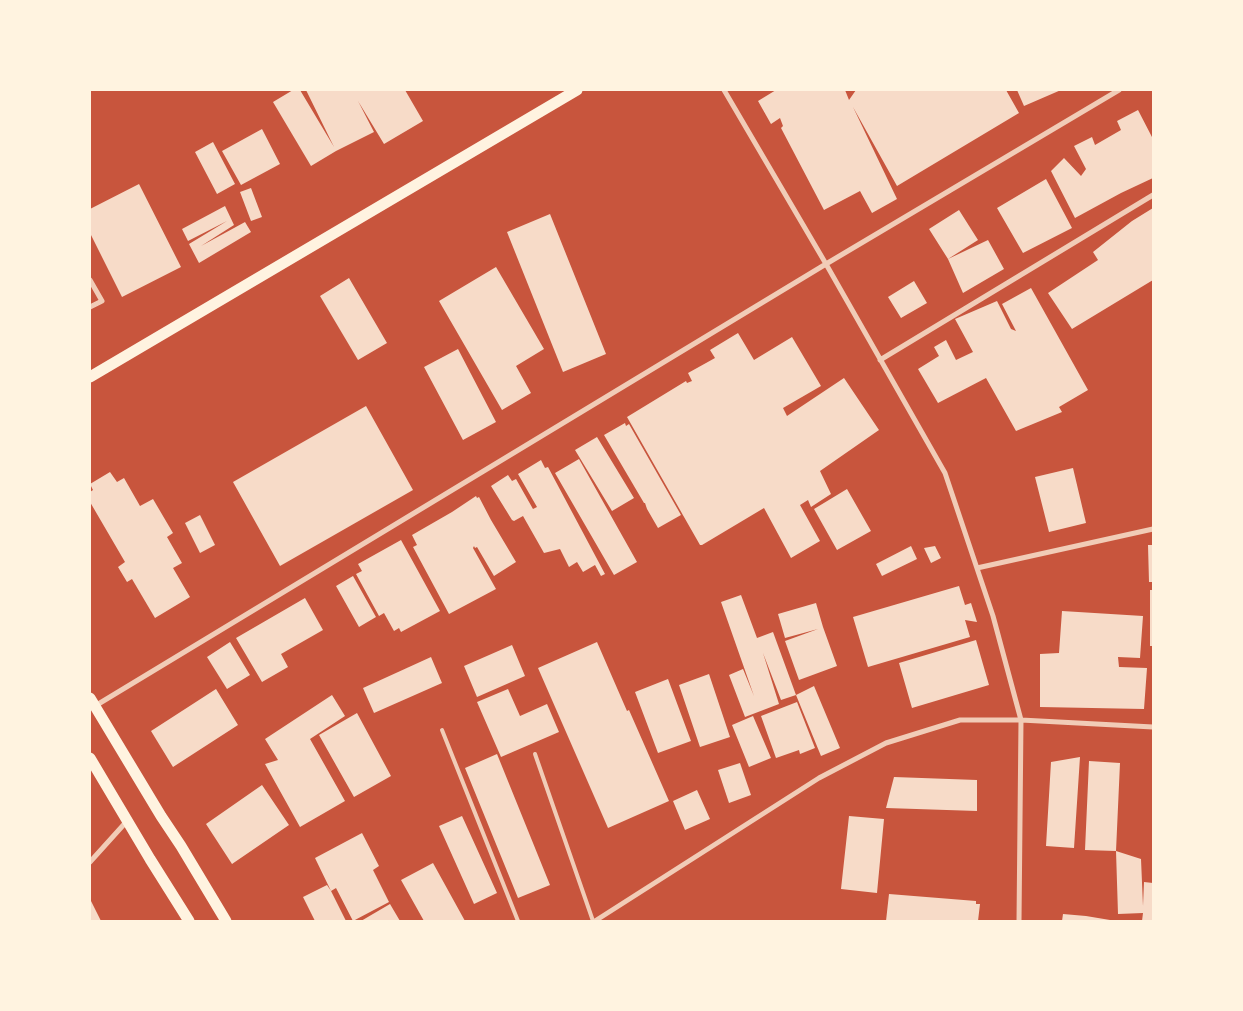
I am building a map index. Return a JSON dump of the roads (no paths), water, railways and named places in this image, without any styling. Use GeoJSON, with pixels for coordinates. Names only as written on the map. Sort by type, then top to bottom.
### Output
{"type":"FeatureCollection","features":[{"type":"Feature","properties":{"kind":"main road"},"geometry":{"type":"LineString","coordinates":[[90,377],[577,90]]}},
{"type":"Feature","properties":{"kind":"main road"},"geometry":{"type":"LineString","coordinates":[[90,369],[126,356]]}},
{"type":"Feature","properties":{"kind":"main road"},"geometry":{"type":"LineString","coordinates":[[90,386],[126,356]]}},
{"type":"Feature","properties":{"kind":"main road"},"geometry":{"type":"LineString","coordinates":[[92,702],[226,921]]}},
{"type":"Feature","properties":{"kind":"main road"},"geometry":{"type":"LineString","coordinates":[[90,758],[188,921]]}},
{"type":"Feature","properties":{"kind":"street"},"geometry":{"type":"LineString","coordinates":[[724,90],[945,473],[993,616],[1021,720],[1019,921]]}},
{"type":"Feature","properties":{"kind":"street"},"geometry":{"type":"LineString","coordinates":[[92,702],[1119,90]]}},
{"type":"Feature","properties":{"kind":"street"},"geometry":{"type":"LineString","coordinates":[[880,360],[1153,195]]}},
{"type":"Feature","properties":{"kind":"street"},"geometry":{"type":"LineString","coordinates":[[90,280],[102,301],[90,307]]}},
{"type":"Feature","properties":{"kind":"street"},"geometry":{"type":"LineString","coordinates":[[977,568],[1153,529]]}},
{"type":"Feature","properties":{"kind":"street"},"geometry":{"type":"LineString","coordinates":[[594,921],[819,778],[886,743],[960,720],[1021,720],[1153,728]]}},
{"type":"Feature","properties":{"kind":"street"},"geometry":{"type":"LineString","coordinates":[[90,862],[129,824]]}},
{"type":"Feature","properties":{"kind":"lane"},"geometry":{"type":"LineString","coordinates":[[442,730],[518,921]]}},
{"type":"Feature","properties":{"kind":"lane"},"geometry":{"type":"LineString","coordinates":[[536,754],[594,921]]}}]}
